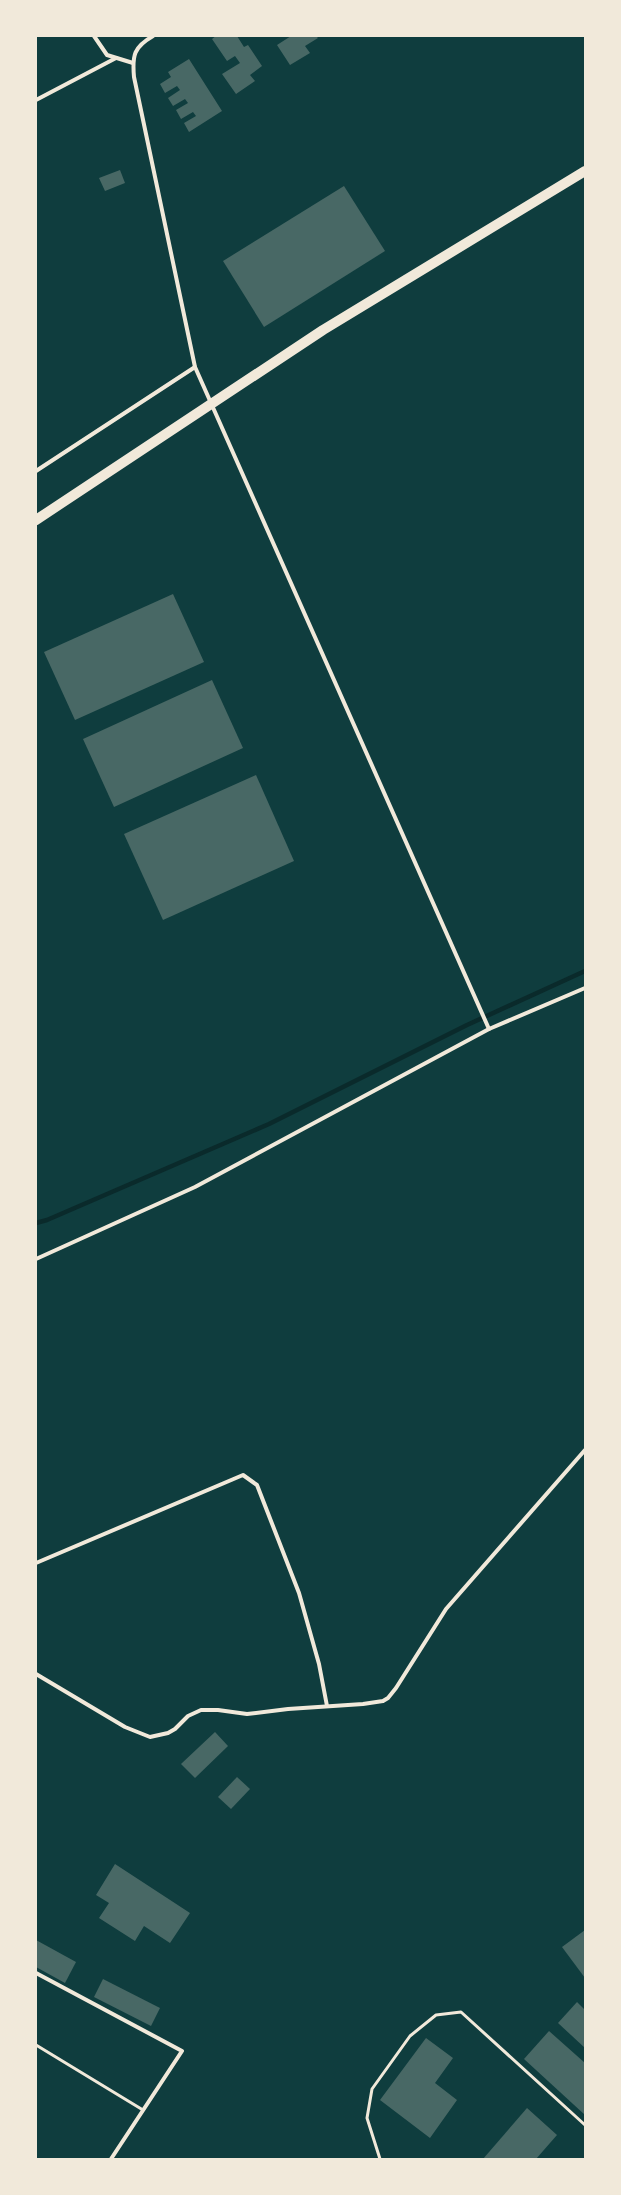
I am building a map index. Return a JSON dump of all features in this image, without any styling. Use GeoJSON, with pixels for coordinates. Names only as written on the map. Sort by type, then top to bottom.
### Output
{"type":"FeatureCollection","features":[{"type":"Feature","properties":{"kind":"main road"},"geometry":{"type":"LineString","coordinates":[[36,520],[323,330],[585,171]]}},
{"type":"Feature","properties":{"kind":"street"},"geometry":{"type":"LineString","coordinates":[[94,36],[106,55],[133,63]]}},
{"type":"Feature","properties":{"kind":"street"},"geometry":{"type":"LineString","coordinates":[[153,36],[143,42],[135,51],[133,63],[134,77],[196,367],[489,1029]]}},
{"type":"Feature","properties":{"kind":"street"},"geometry":{"type":"LineString","coordinates":[[36,100],[116,58]]}},
{"type":"Feature","properties":{"kind":"street"},"geometry":{"type":"LineString","coordinates":[[36,472],[196,367]]}},
{"type":"Feature","properties":{"kind":"street"},"geometry":{"type":"LineString","coordinates":[[36,1259],[195,1187],[489,1029],[585,988]]}},
{"type":"Feature","properties":{"kind":"street"},"geometry":{"type":"LineString","coordinates":[[36,1674],[125,1727],[150,1737],[168,1733],[175,1729],[188,1716],[201,1710],[218,1710],[247,1714],[327,1706],[369,1704],[388,1698],[446,1609],[585,1450]]}},
{"type":"Feature","properties":{"kind":"street"},"geometry":{"type":"LineString","coordinates":[[36,1563],[243,1475],[257,1485],[299,1593],[319,1664],[327,1706]]}},
{"type":"Feature","properties":{"kind":"street"},"geometry":{"type":"LineString","coordinates":[[36,1973],[182,2051],[111,2159]]}},
{"type":"Feature","properties":{"kind":"lane"},"geometry":{"type":"LineString","coordinates":[[380,2159],[367,2118],[372,2089],[410,2036],[436,2015],[462,2012],[585,2125]]}},
{"type":"Feature","properties":{"kind":"lane"},"geometry":{"type":"LineString","coordinates":[[36,2045],[143,2110]]}},
{"type":"Feature","properties":{"kind":"building"},"geometry":{"type":"Polygon","coordinates":[[[216,36],[237,36],[244,47],[248,45],[262,66],[250,75],[255,81],[236,94],[222,74],[240,63],[235,56],[227,61],[212,39],[216,36]]]}},
{"type":"Feature","properties":{"kind":"building"},"geometry":{"type":"Polygon","coordinates":[[[291,36],[316,36],[318,38],[305,46],[310,53],[290,65],[277,45],[291,36]]]}},
{"type":"Feature","properties":{"kind":"building"},"geometry":{"type":"Polygon","coordinates":[[[189,59],[222,111],[189,132],[184,123],[196,116],[193,112],[181,119],[176,110],[188,103],[185,99],[173,106],[168,98],[180,90],[177,86],[165,93],[160,84],[171,77],[168,72],[189,59]]]}},
{"type":"Feature","properties":{"kind":"building"},"geometry":{"type":"Polygon","coordinates":[[[120,170],[125,183],[105,191],[99,178],[120,170]]]}},
{"type":"Feature","properties":{"kind":"building"},"geometry":{"type":"Polygon","coordinates":[[[344,186],[385,251],[264,327],[223,261],[344,186]]]}},
{"type":"Feature","properties":{"kind":"building"},"geometry":{"type":"Polygon","coordinates":[[[173,594],[204,662],[75,720],[44,652],[173,594]]]}},
{"type":"Feature","properties":{"kind":"building"},"geometry":{"type":"Polygon","coordinates":[[[212,680],[243,748],[114,807],[83,739],[212,680]]]}},
{"type":"Feature","properties":{"kind":"building"},"geometry":{"type":"Polygon","coordinates":[[[256,775],[294,861],[163,920],[124,834],[256,775]]]}},
{"type":"Feature","properties":{"kind":"building"},"geometry":{"type":"Polygon","coordinates":[[[215,1732],[228,1746],[195,1778],[181,1764],[215,1732]]]}},
{"type":"Feature","properties":{"kind":"building"},"geometry":{"type":"Polygon","coordinates":[[[237,1777],[250,1789],[231,1809],[218,1797],[237,1777]]]}},
{"type":"Feature","properties":{"kind":"building"},"geometry":{"type":"Polygon","coordinates":[[[115,1864],[190,1913],[170,1943],[144,1926],[135,1941],[99,1918],[109,1903],[96,1895],[115,1864]]]}},
{"type":"Feature","properties":{"kind":"building"},"geometry":{"type":"Polygon","coordinates":[[[585,1930],[585,1978],[562,1947],[585,1930]]]}},
{"type":"Feature","properties":{"kind":"building"},"geometry":{"type":"Polygon","coordinates":[[[36,1940],[76,1962],[65,1983],[36,1967],[36,1940]]]}},
{"type":"Feature","properties":{"kind":"building"},"geometry":{"type":"Polygon","coordinates":[[[103,1979],[160,2008],[151,2026],[94,1997],[103,1979]]]}},
{"type":"Feature","properties":{"kind":"building"},"geometry":{"type":"Polygon","coordinates":[[[577,2002],[585,2010],[585,2048],[558,2023],[577,2002]]]}},
{"type":"Feature","properties":{"kind":"building"},"geometry":{"type":"Polygon","coordinates":[[[549,2031],[585,2063],[585,2115],[524,2059],[549,2031]]]}},
{"type":"Feature","properties":{"kind":"building"},"geometry":{"type":"Polygon","coordinates":[[[426,2038],[453,2058],[435,2083],[457,2100],[430,2138],[380,2100],[426,2038]]]}},
{"type":"Feature","properties":{"kind":"building"},"geometry":{"type":"Polygon","coordinates":[[[527,2108],[557,2135],[536,2159],[483,2159],[527,2108]]]}},
{"type":"Feature","properties":{"kind":"waterway"},"geometry":{"type":"LineString","coordinates":[[36,1223],[47,1220],[269,1124],[467,1025],[585,971]]}}]}
